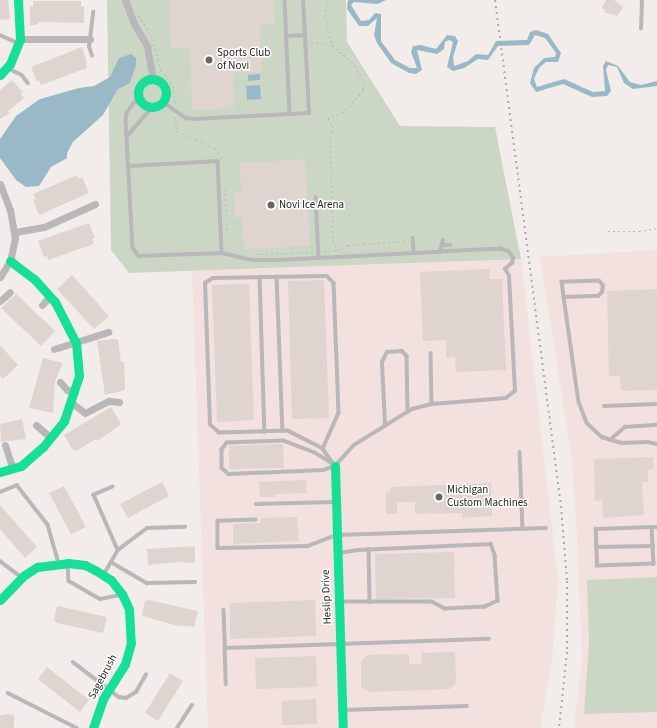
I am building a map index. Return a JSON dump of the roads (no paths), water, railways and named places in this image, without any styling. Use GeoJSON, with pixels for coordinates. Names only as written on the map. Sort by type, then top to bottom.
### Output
{"type":"FeatureCollection","features":[{"type":"Feature","properties":{"kind":"street"},"geometry":{"type":"LineString","coordinates":[[0,75],[7,67],[19,41],[18,0]]}},
{"type":"Feature","properties":{"kind":"street"},"geometry":{"type":"LineString","coordinates":[[125,0],[134,24],[147,46],[153,79]]}},
{"type":"Feature","properties":{"kind":"street"},"geometry":{"type":"LineString","coordinates":[[19,41],[90,39]]}},
{"type":"Feature","properties":{"kind":"street"},"geometry":{"type":"LineString","coordinates":[[153,79],[160,82],[165,88],[166,95],[163,102],[152,107],[141,102],[139,97],[140,86],[153,79]]}},
{"type":"Feature","properties":{"kind":"street"},"geometry":{"type":"LineString","coordinates":[[0,184],[10,210],[15,232],[10,262],[0,278]]}},
{"type":"Feature","properties":{"kind":"street"},"geometry":{"type":"LineString","coordinates":[[15,232],[44,227],[95,204]]}},
{"type":"Feature","properties":{"kind":"street"},"geometry":{"type":"LineString","coordinates":[[0,472],[12,469],[31,460],[51,438],[72,403],[79,376],[76,343],[50,296],[34,279],[10,262]]}},
{"type":"Feature","properties":{"kind":"street"},"geometry":{"type":"LineString","coordinates":[[0,301],[10,292]]}},
{"type":"Feature","properties":{"kind":"street"},"geometry":{"type":"LineString","coordinates":[[42,305],[50,296]]}},
{"type":"Feature","properties":{"kind":"street"},"geometry":{"type":"LineString","coordinates":[[54,349],[108,332]]}},
{"type":"Feature","properties":{"kind":"street"},"geometry":{"type":"LineString","coordinates":[[60,382],[67,390],[75,391]]}},
{"type":"Feature","properties":{"kind":"street"},"geometry":{"type":"LineString","coordinates":[[72,403],[85,412],[109,401],[119,402]]}},
{"type":"Feature","properties":{"kind":"street"},"geometry":{"type":"LineString","coordinates":[[36,425],[51,438]]}},
{"type":"Feature","properties":{"kind":"street"},"geometry":{"type":"LineString","coordinates":[[5,445],[12,469]]}},
{"type":"Feature","properties":{"kind":"street","name":"Heslip Drive"},"geometry":{"type":"LineString","coordinates":[[335,466],[343,728]]}},
{"type":"Feature","properties":{"kind":"street","name":"Sagebrush"},"geometry":{"type":"LineString","coordinates":[[0,600],[21,577],[38,567],[64,563],[85,565],[111,580],[122,594],[129,609],[133,631],[132,643],[125,664],[109,690],[93,728]]}},
{"type":"Feature","properties":{"kind":"lane"},"geometry":{"type":"LineString","coordinates":[[285,0],[290,114]]}},
{"type":"Feature","properties":{"kind":"lane"},"geometry":{"type":"LineString","coordinates":[[163,102],[186,118],[194,119],[309,113],[303,0]]}},
{"type":"Feature","properties":{"kind":"lane"},"geometry":{"type":"LineString","coordinates":[[641,29],[642,0]]}},
{"type":"Feature","properties":{"kind":"lane"},"geometry":{"type":"LineString","coordinates":[[92,56],[89,47],[93,12]]}},
{"type":"Feature","properties":{"kind":"lane"},"geometry":{"type":"LineString","coordinates":[[0,35],[19,41]]}},
{"type":"Feature","properties":{"kind":"lane"},"geometry":{"type":"LineString","coordinates":[[287,36],[305,35]]}},
{"type":"Feature","properties":{"kind":"lane"},"geometry":{"type":"LineString","coordinates":[[7,67],[22,75],[28,83]]}},
{"type":"Feature","properties":{"kind":"lane"},"geometry":{"type":"LineString","coordinates":[[139,97],[127,113],[134,253],[139,256],[222,253],[252,260],[501,249],[509,252],[513,258],[512,264],[506,269],[508,276],[515,390],[506,398],[432,404],[408,412],[386,424],[354,445],[335,466],[323,470],[293,473],[229,474],[222,468],[222,450],[227,443],[284,441],[315,453],[335,466]]}},
{"type":"Feature","properties":{"kind":"lane"},"geometry":{"type":"LineString","coordinates":[[127,136],[152,107]]}},
{"type":"Feature","properties":{"kind":"lane"},"geometry":{"type":"LineString","coordinates":[[129,166],[218,161],[222,253]]}},
{"type":"Feature","properties":{"kind":"lane"},"geometry":{"type":"LineString","coordinates":[[316,197],[319,258]]}},
{"type":"Feature","properties":{"kind":"lane"},"geometry":{"type":"LineString","coordinates":[[414,238],[414,253]]}},
{"type":"Feature","properties":{"kind":"lane"},"geometry":{"type":"LineString","coordinates":[[440,252],[443,245],[443,240]]}},
{"type":"Feature","properties":{"kind":"lane"},"geometry":{"type":"LineString","coordinates":[[443,245],[450,245]]}},
{"type":"Feature","properties":{"kind":"lane"},"geometry":{"type":"LineString","coordinates":[[323,449],[339,412],[334,283],[327,276],[213,278],[205,283],[210,425],[219,433],[288,430],[323,449],[335,466]]}},
{"type":"Feature","properties":{"kind":"lane"},"geometry":{"type":"LineString","coordinates":[[277,277],[283,431]]}},
{"type":"Feature","properties":{"kind":"lane"},"geometry":{"type":"LineString","coordinates":[[260,278],[265,432]]}},
{"type":"Feature","properties":{"kind":"lane"},"geometry":{"type":"LineString","coordinates":[[564,297],[598,296],[602,292],[603,286],[599,281],[562,282],[564,297],[582,415],[594,432],[610,440],[657,444]]}},
{"type":"Feature","properties":{"kind":"lane"},"geometry":{"type":"LineString","coordinates":[[386,424],[382,362],[387,352],[402,351],[408,356],[408,412]]}},
{"type":"Feature","properties":{"kind":"lane"},"geometry":{"type":"LineString","coordinates":[[431,353],[432,404]]}},
{"type":"Feature","properties":{"kind":"lane"},"geometry":{"type":"LineString","coordinates":[[604,406],[657,404]]}},
{"type":"Feature","properties":{"kind":"lane"},"geometry":{"type":"LineString","coordinates":[[610,440],[625,427],[657,425]]}},
{"type":"Feature","properties":{"kind":"lane"},"geometry":{"type":"LineString","coordinates":[[520,452],[523,529]]}},
{"type":"Feature","properties":{"kind":"lane"},"geometry":{"type":"LineString","coordinates":[[0,492],[17,485],[48,525],[64,563],[69,581],[100,599],[122,594]]}},
{"type":"Feature","properties":{"kind":"lane"},"geometry":{"type":"LineString","coordinates":[[113,487],[94,495],[118,550]]}},
{"type":"Feature","properties":{"kind":"lane"},"geometry":{"type":"LineString","coordinates":[[256,504],[336,502]]}},
{"type":"Feature","properties":{"kind":"lane"},"geometry":{"type":"LineString","coordinates":[[256,520],[218,521],[218,548],[308,546],[338,536],[546,528]]}},
{"type":"Feature","properties":{"kind":"lane"},"geometry":{"type":"LineString","coordinates":[[103,575],[118,550],[147,528],[185,527]]}},
{"type":"Feature","properties":{"kind":"lane"},"geometry":{"type":"LineString","coordinates":[[652,527],[654,564],[597,566],[596,529],[652,527],[657,527]]}},
{"type":"Feature","properties":{"kind":"lane"},"geometry":{"type":"LineString","coordinates":[[338,554],[369,549],[491,544],[495,555],[498,601],[486,607],[445,609],[432,602],[340,602]]}},
{"type":"Feature","properties":{"kind":"lane"},"geometry":{"type":"LineString","coordinates":[[596,547],[653,546]]}},
{"type":"Feature","properties":{"kind":"lane"},"geometry":{"type":"LineString","coordinates":[[369,549],[370,602]]}},
{"type":"Feature","properties":{"kind":"lane"},"geometry":{"type":"LineString","coordinates":[[0,561],[21,577]]}},
{"type":"Feature","properties":{"kind":"lane"},"geometry":{"type":"LineString","coordinates":[[111,562],[146,583],[195,582]]}},
{"type":"Feature","properties":{"kind":"lane"},"geometry":{"type":"LineString","coordinates":[[224,610],[226,684]]}},
{"type":"Feature","properties":{"kind":"lane"},"geometry":{"type":"LineString","coordinates":[[225,648],[489,639]]}},
{"type":"Feature","properties":{"kind":"lane"},"geometry":{"type":"LineString","coordinates":[[73,662],[119,697],[126,698],[136,692],[146,675]]}},
{"type":"Feature","properties":{"kind":"lane"},"geometry":{"type":"LineString","coordinates":[[8,693],[76,728]]}},
{"type":"Feature","properties":{"kind":"lane"},"geometry":{"type":"LineString","coordinates":[[177,728],[192,705]]}},
{"type":"Feature","properties":{"kind":"lane"},"geometry":{"type":"LineString","coordinates":[[342,710],[467,706]]}},
{"type":"Feature","properties":{"kind":"water"},"geometry":{"type":"Polygon","coordinates":[[[348,0],[386,0],[378,4],[354,2],[351,5],[361,21],[369,20],[375,13],[381,14],[381,41],[395,60],[410,68],[417,68],[411,52],[413,46],[421,45],[436,49],[447,35],[455,36],[458,41],[453,57],[454,66],[468,61],[476,54],[488,55],[496,41],[527,40],[530,32],[536,30],[548,34],[561,53],[558,62],[546,62],[539,68],[534,79],[537,87],[564,79],[593,92],[605,91],[603,66],[606,61],[618,66],[630,82],[641,85],[657,81],[657,86],[633,89],[624,83],[617,67],[608,65],[606,70],[611,91],[607,96],[592,97],[563,84],[536,92],[530,83],[534,68],[544,58],[555,57],[556,53],[545,38],[535,35],[529,45],[498,46],[488,60],[478,59],[464,68],[453,71],[447,67],[453,42],[449,40],[445,42],[444,49],[437,54],[417,50],[422,70],[416,74],[409,73],[391,63],[377,43],[374,35],[377,18],[368,26],[359,26],[347,9],[348,0]]]}},
{"type":"Feature","properties":{"kind":"water"},"geometry":{"type":"Polygon","coordinates":[[[131,54],[136,58],[136,65],[130,83],[118,89],[103,115],[73,142],[67,153],[67,158],[51,167],[39,186],[26,187],[16,180],[0,158],[0,139],[16,116],[40,99],[79,88],[94,86],[110,77],[119,58],[131,54]]]}},
{"type":"Feature","properties":{"kind":"water"},"geometry":{"type":"Polygon","coordinates":[[[260,74],[260,80],[248,81],[248,75],[260,74]]]}},
{"type":"Feature","properties":{"kind":"water"},"geometry":{"type":"Polygon","coordinates":[[[260,85],[261,99],[247,100],[246,86],[260,85]]]}},
{"type":"Feature","properties":{"kind":"railway"},"geometry":{"type":"LineString","coordinates":[[495,0],[561,506],[567,581],[567,652],[559,728]]}},
{"type":"Feature","properties":{"kind":"place","name":"Sports Club of Novi"},"geometry":{"type":"Point","coordinates":[209,60]}},
{"type":"Feature","properties":{"kind":"place","name":"Novi Ice Arena"},"geometry":{"type":"Point","coordinates":[271,205]}},
{"type":"Feature","properties":{"kind":"place","name":"Michigan Custom Machines"},"geometry":{"type":"Point","coordinates":[439,497]}}]}
